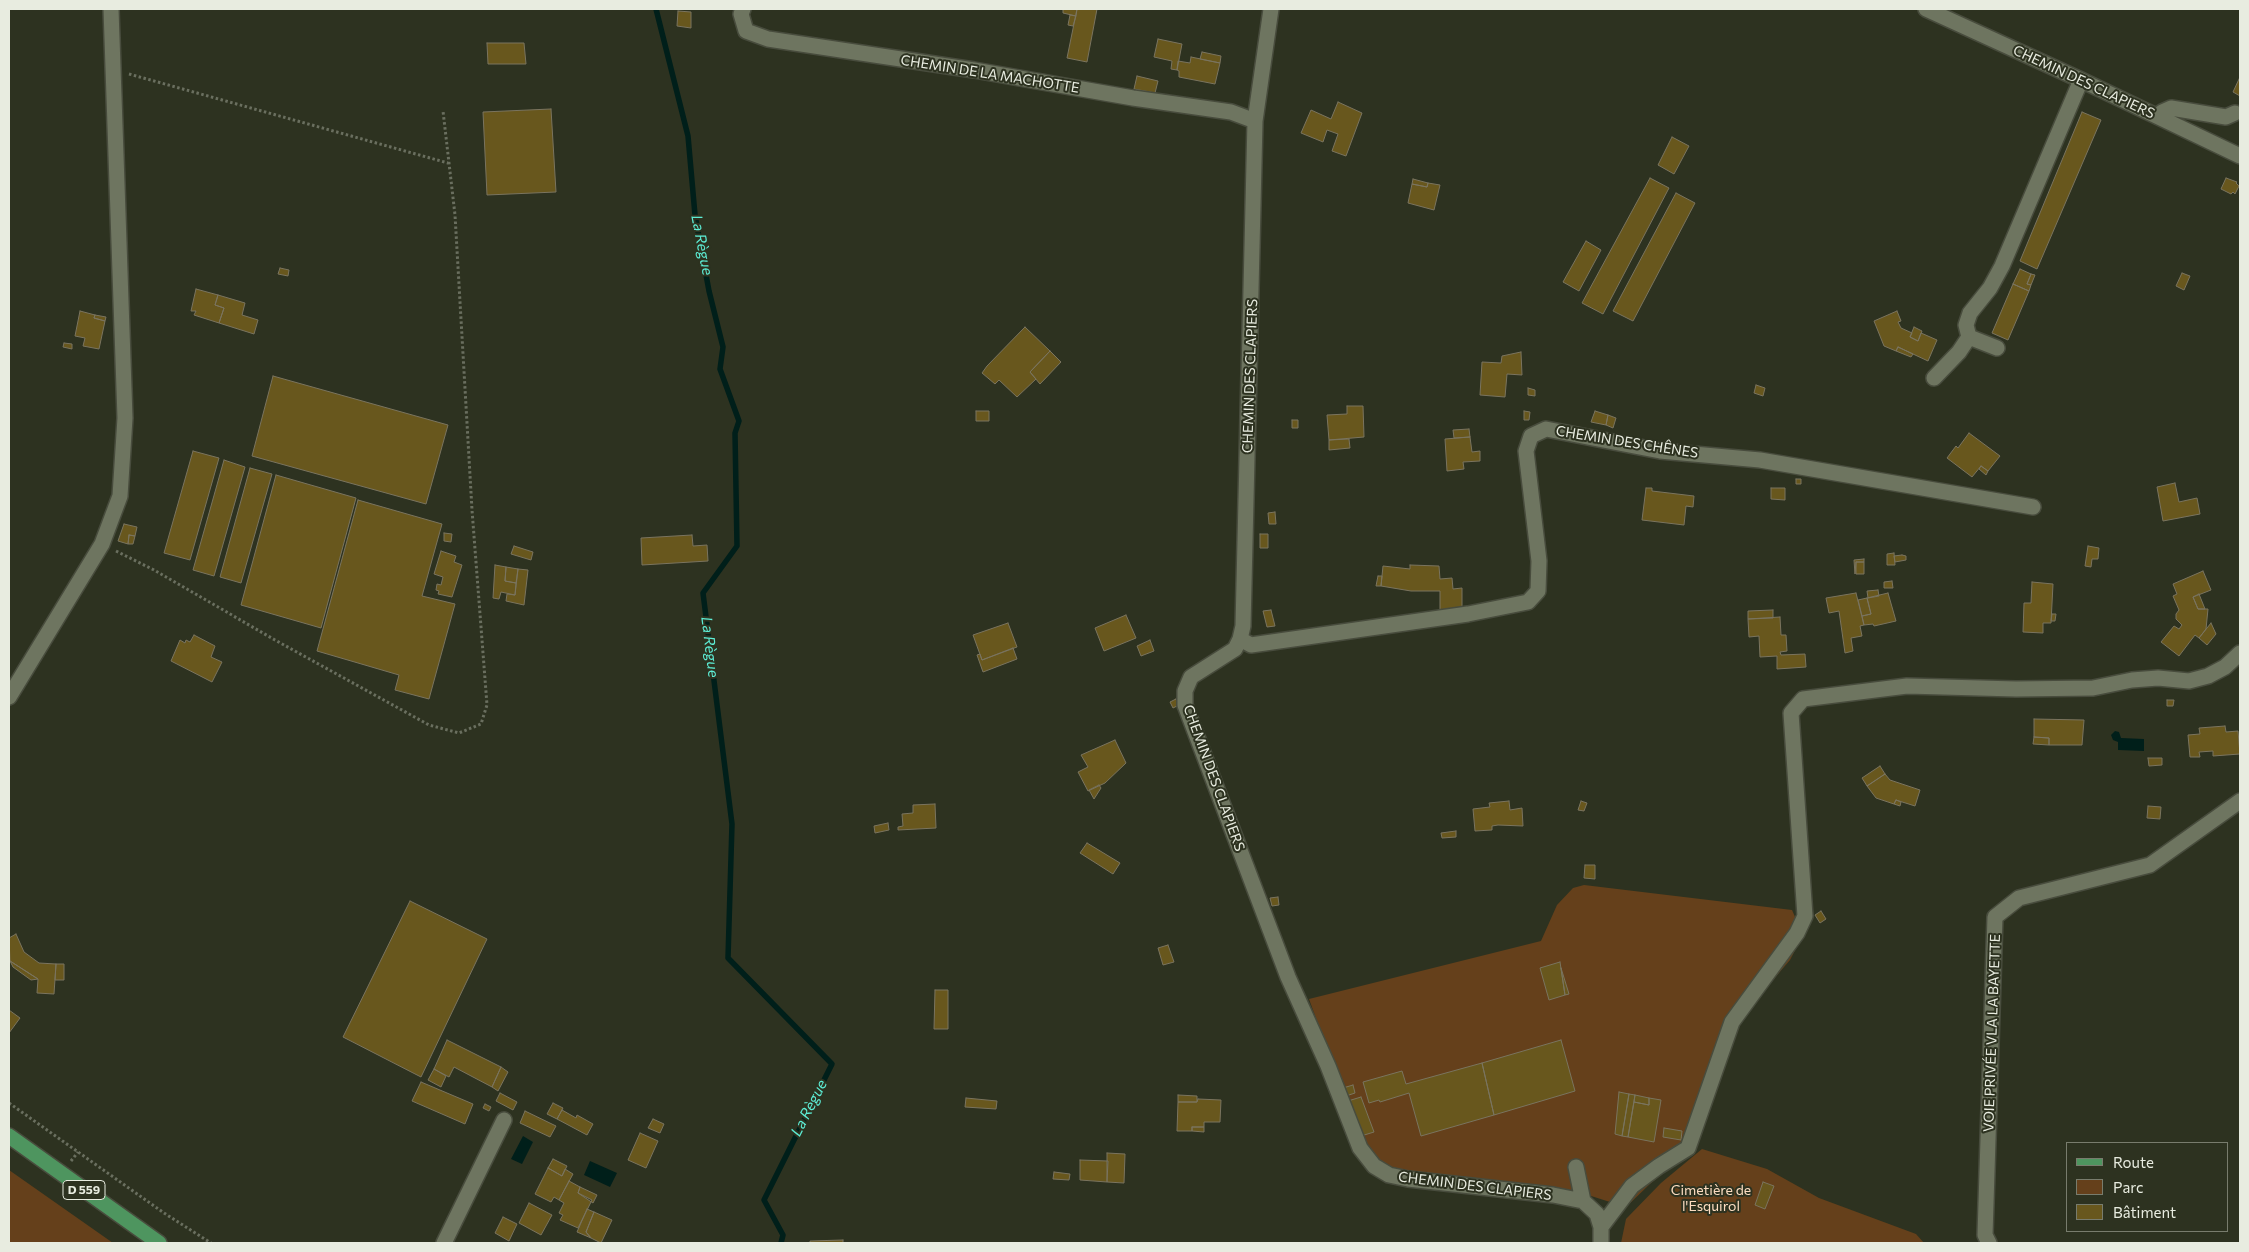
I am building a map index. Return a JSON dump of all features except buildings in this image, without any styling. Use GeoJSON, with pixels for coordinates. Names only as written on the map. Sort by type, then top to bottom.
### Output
{"type":"FeatureCollection","features":[{"type":"Feature","properties":{"kind":"main road","name":"D 559"},"geometry":{"type":"LineString","coordinates":[[9,1136],[159,1243]]}},
{"type":"Feature","properties":{"kind":"street"},"geometry":{"type":"LineString","coordinates":[[9,698],[102,544],[120,496],[125,418],[110,9]]}},
{"type":"Feature","properties":{"kind":"street","name":"CHEMIN DE LA MACHOTTE"},"geometry":{"type":"LineString","coordinates":[[743,9],[741,14],[746,30],[768,39],[1231,112],[1256,121]]}},
{"type":"Feature","properties":{"kind":"street","name":"CHEMIN DES CLAPIERS"},"geometry":{"type":"LineString","coordinates":[[1270,9],[1256,121],[1243,626],[1235,649],[1207,665],[1191,677],[1185,691],[1185,705],[1288,977],[1328,1066],[1360,1148],[1374,1166],[1389,1175],[1408,1179],[1553,1194],[1583,1201]]}},
{"type":"Feature","properties":{"kind":"street","name":"CHEMIN DES CLAPIERS"},"geometry":{"type":"LineString","coordinates":[[1926,9],[2240,156]]}},
{"type":"Feature","properties":{"kind":"street"},"geometry":{"type":"LineString","coordinates":[[1934,378],[1959,352],[1969,338],[1966,325],[1970,313],[1990,288],[2002,266],[2081,80]]}},
{"type":"Feature","properties":{"kind":"street"},"geometry":{"type":"LineString","coordinates":[[2159,117],[2162,112],[2171,108],[2226,117],[2236,113]]}},
{"type":"Feature","properties":{"kind":"street"},"geometry":{"type":"LineString","coordinates":[[1969,338],[1997,348]]}},
{"type":"Feature","properties":{"kind":"street","name":"CHEMIN DES CHÊNES"},"geometry":{"type":"LineString","coordinates":[[1240,639],[1251,645],[1468,614],[1528,602],[1538,590],[1539,561],[1526,451],[1532,436],[1546,429],[1660,450],[1760,460],[2033,507]]}},
{"type":"Feature","properties":{"kind":"street"},"geometry":{"type":"LineString","coordinates":[[1601,1227],[1632,1186],[1688,1148],[1732,1022],[1797,933],[1805,916],[1791,714],[1804,699],[1907,686],[2016,689],[2093,688],[2132,680],[2158,678],[2189,681],[2208,676],[2224,667],[2240,653]]}},
{"type":"Feature","properties":{"kind":"street","name":"VOIE PRIVÉE VLA LA BAYETTE"},"geometry":{"type":"LineString","coordinates":[[1989,1243],[1985,1236],[1995,917],[2019,898],[2150,865],[2240,801]]}},
{"type":"Feature","properties":{"kind":"street"},"geometry":{"type":"LineString","coordinates":[[444,1243],[504,1120]]}},
{"type":"Feature","properties":{"kind":"street"},"geometry":{"type":"LineString","coordinates":[[1576,1167],[1583,1201],[1597,1214],[1601,1227],[1601,1243]]}},
{"type":"Feature","properties":{"kind":"path"},"geometry":{"type":"LineString","coordinates":[[112,69],[448,163]]}},
{"type":"Feature","properties":{"kind":"path"},"geometry":{"type":"LineString","coordinates":[[102,544],[154,570],[275,640],[429,725],[459,733],[481,724],[487,705],[472,501],[455,214],[443,111]]}},
{"type":"Feature","properties":{"kind":"path"},"geometry":{"type":"LineString","coordinates":[[9,1103],[164,1213],[211,1243]]}},
{"type":"Feature","properties":{"kind":"green space"},"geometry":{"type":"Polygon","coordinates":[[[1584,885],[1792,910],[1803,935],[1790,960],[1733,1027],[1696,1147],[1651,1183],[1624,1209],[1610,1227],[1610,1202],[1588,1195],[1408,1174],[1390,1168],[1376,1160],[1359,1137],[1309,999],[1541,941],[1557,905],[1573,888],[1584,885]]]}},
{"type":"Feature","properties":{"kind":"green space","name":"Cimetière de l'Esquirol"},"geometry":{"type":"Polygon","coordinates":[[[1702,1149],[1767,1169],[1819,1198],[1916,1234],[1924,1243],[1621,1243],[1626,1219],[1661,1183],[1702,1149]]]}},
{"type":"Feature","properties":{"kind":"green space"},"geometry":{"type":"Polygon","coordinates":[[[9,1170],[113,1243],[9,1243],[9,1170]]]}},
{"type":"Feature","properties":{"kind":"water"},"geometry":{"type":"Polygon","coordinates":[[[2115,731],[2119,732],[2121,738],[2144,739],[2144,751],[2118,750],[2118,742],[2113,740],[2111,735],[2115,731]]]}},
{"type":"Feature","properties":{"kind":"water"},"geometry":{"type":"Polygon","coordinates":[[[523,1136],[533,1142],[522,1164],[511,1159],[523,1136]]]}},
{"type":"Feature","properties":{"kind":"water"},"geometry":{"type":"Polygon","coordinates":[[[590,1161],[617,1173],[610,1187],[584,1175],[590,1161]]]}},
{"type":"Feature","properties":{"kind":"waterway","name":"La Règue"},"geometry":{"type":"LineString","coordinates":[[656,9],[688,136],[695,215],[709,291],[723,347],[720,369],[739,421],[735,433],[737,546],[703,593],[732,824],[728,958],[832,1064],[764,1200],[783,1235],[781,1243]]}}]}
